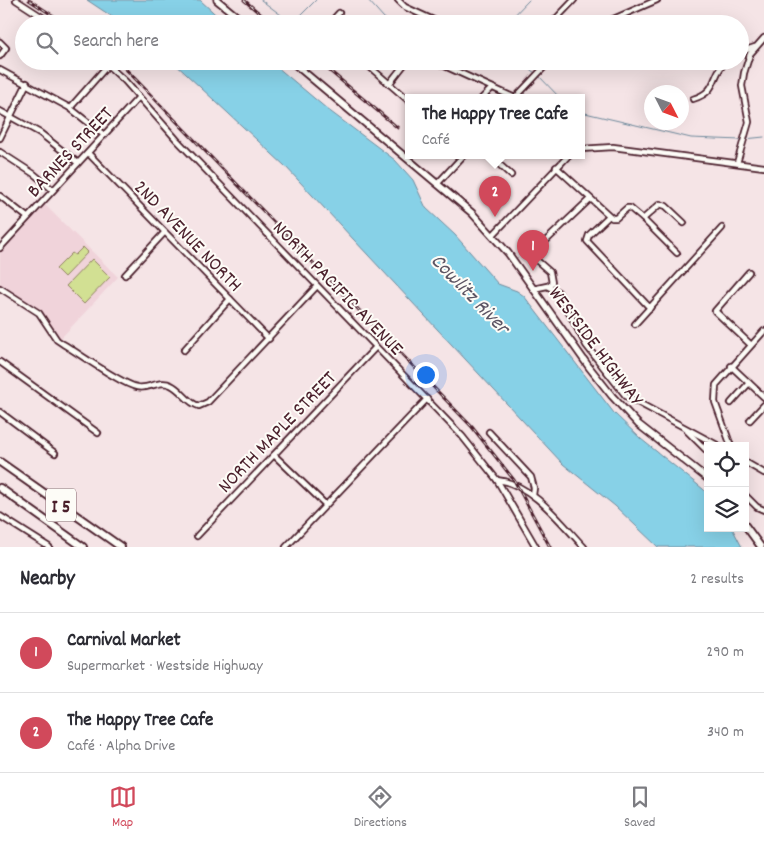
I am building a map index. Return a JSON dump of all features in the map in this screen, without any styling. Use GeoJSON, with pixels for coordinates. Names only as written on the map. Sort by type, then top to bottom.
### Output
{"type":"FeatureCollection","features":[{"type":"Feature","properties":{"kind":"highway","name":"I 5"},"geometry":{"type":"LineString","coordinates":[[0,462],[121,547]]}},
{"type":"Feature","properties":{"kind":"highway","name":"I 5"},"geometry":{"type":"LineString","coordinates":[[0,488],[83,547]]}},
{"type":"Feature","properties":{"kind":"main road"},"geometry":{"type":"LineString","coordinates":[[217,0],[235,15]]}},
{"type":"Feature","properties":{"kind":"main road","name":"WESTSIDE HIGHWAY"},"geometry":{"type":"LineString","coordinates":[[302,70],[405,156]]}},
{"type":"Feature","properties":{"kind":"main road","name":"WESTSIDE HIGHWAY"},"geometry":{"type":"LineString","coordinates":[[409,159],[472,213],[494,235],[589,368],[625,412],[704,476]]}},
{"type":"Feature","properties":{"kind":"main road"},"geometry":{"type":"LineString","coordinates":[[749,530],[761,547]]}},
{"type":"Feature","properties":{"kind":"street"},"geometry":{"type":"LineString","coordinates":[[16,0],[39,15]]}},
{"type":"Feature","properties":{"kind":"street"},"geometry":{"type":"LineString","coordinates":[[398,0],[405,7],[422,15]]}},
{"type":"Feature","properties":{"kind":"street"},"geometry":{"type":"LineString","coordinates":[[560,15],[574,0]]}},
{"type":"Feature","properties":{"kind":"street"},"geometry":{"type":"LineString","coordinates":[[623,15],[657,0]]}},
{"type":"Feature","properties":{"kind":"street"},"geometry":{"type":"LineString","coordinates":[[749,48],[764,38]]}},
{"type":"Feature","properties":{"kind":"street"},"geometry":{"type":"LineString","coordinates":[[0,42],[6,48],[0,56]]}},
{"type":"Feature","properties":{"kind":"street"},"geometry":{"type":"LineString","coordinates":[[749,61],[755,46]]}},
{"type":"Feature","properties":{"kind":"street"},"geometry":{"type":"LineString","coordinates":[[0,70],[70,108],[104,135]]}},
{"type":"Feature","properties":{"kind":"street"},"geometry":{"type":"LineString","coordinates":[[70,108],[104,70]]}},
{"type":"Feature","properties":{"kind":"street","name":"NORTH PACIFIC AVENUE"},"geometry":{"type":"LineString","coordinates":[[113,70],[462,436],[498,480],[536,547]]}},
{"type":"Feature","properties":{"kind":"street"},"geometry":{"type":"LineString","coordinates":[[373,70],[405,98]]}},
{"type":"Feature","properties":{"kind":"street"},"geometry":{"type":"LineString","coordinates":[[388,84],[400,70]]}},
{"type":"Feature","properties":{"kind":"street"},"geometry":{"type":"LineString","coordinates":[[453,70],[506,94]]}},
{"type":"Feature","properties":{"kind":"street"},"geometry":{"type":"LineString","coordinates":[[519,94],[541,70]]}},
{"type":"Feature","properties":{"kind":"street"},"geometry":{"type":"LineString","coordinates":[[693,99],[708,92],[716,81],[720,70]]}},
{"type":"Feature","properties":{"kind":"street"},"geometry":{"type":"LineString","coordinates":[[737,163],[749,122],[742,86],[745,70]]}},
{"type":"Feature","properties":{"kind":"street"},"geometry":{"type":"LineString","coordinates":[[0,138],[27,83]]}},
{"type":"Feature","properties":{"kind":"street"},"geometry":{"type":"LineString","coordinates":[[486,94],[492,88]]}},
{"type":"Feature","properties":{"kind":"street","name":"BARNES STREET"},"geometry":{"type":"LineString","coordinates":[[1,245],[139,97]]}},
{"type":"Feature","properties":{"kind":"street"},"geometry":{"type":"LineString","coordinates":[[0,111],[40,133],[78,163]]}},
{"type":"Feature","properties":{"kind":"street"},"geometry":{"type":"LineString","coordinates":[[585,149],[613,146],[764,167]]}},
{"type":"Feature","properties":{"kind":"street"},"geometry":{"type":"LineString","coordinates":[[0,152],[34,174],[53,190]]}},
{"type":"Feature","properties":{"kind":"street","name":"2ND AVENUE NORTH"},"geometry":{"type":"LineString","coordinates":[[88,153],[269,339]]}},
{"type":"Feature","properties":{"kind":"street"},"geometry":{"type":"LineString","coordinates":[[438,183],[460,159]]}},
{"type":"Feature","properties":{"kind":"street"},"geometry":{"type":"LineString","coordinates":[[493,159],[512,175]]}},
{"type":"Feature","properties":{"kind":"street"},"geometry":{"type":"LineString","coordinates":[[494,235],[565,159]]}},
{"type":"Feature","properties":{"kind":"street"},"geometry":{"type":"LineString","coordinates":[[556,167],[609,216],[616,218],[627,208],[630,208],[677,253]]}},
{"type":"Feature","properties":{"kind":"street"},"geometry":{"type":"LineString","coordinates":[[0,196],[27,217]]}},
{"type":"Feature","properties":{"kind":"street"},"geometry":{"type":"LineString","coordinates":[[533,289],[552,283],[552,275],[535,259],[534,252],[590,199]]}},
{"type":"Feature","properties":{"kind":"street"},"geometry":{"type":"LineString","coordinates":[[643,219],[656,206],[663,204],[684,223]]}},
{"type":"Feature","properties":{"kind":"street"},"geometry":{"type":"LineString","coordinates":[[609,216],[589,235],[587,241],[650,308]]}},
{"type":"Feature","properties":{"kind":"street"},"geometry":{"type":"LineString","coordinates":[[635,324],[722,228]]}},
{"type":"Feature","properties":{"kind":"street"},"geometry":{"type":"LineString","coordinates":[[125,275],[164,233]]}},
{"type":"Feature","properties":{"kind":"street"},"geometry":{"type":"LineString","coordinates":[[750,272],[715,311],[751,346]]}},
{"type":"Feature","properties":{"kind":"street"},"geometry":{"type":"LineString","coordinates":[[0,288],[39,314],[56,340],[129,384],[142,388],[166,384],[178,390],[195,405],[204,405],[269,339],[317,286]]}},
{"type":"Feature","properties":{"kind":"street"},"geometry":{"type":"LineString","coordinates":[[547,286],[559,294],[586,345],[620,390],[632,400],[711,442]]}},
{"type":"Feature","properties":{"kind":"street"},"geometry":{"type":"LineString","coordinates":[[184,350],[230,299]]}},
{"type":"Feature","properties":{"kind":"street"},"geometry":{"type":"LineString","coordinates":[[729,442],[720,418],[714,393],[716,385],[764,331]]}},
{"type":"Feature","properties":{"kind":"street","name":"NORTH MAPLE STREET"},"geometry":{"type":"LineString","coordinates":[[197,536],[376,347]]}},
{"type":"Feature","properties":{"kind":"street"},"geometry":{"type":"LineString","coordinates":[[0,362],[98,433]]}},
{"type":"Feature","properties":{"kind":"street"},"geometry":{"type":"LineString","coordinates":[[731,366],[764,397]]}},
{"type":"Feature","properties":{"kind":"street"},"geometry":{"type":"LineString","coordinates":[[731,404],[749,383]]}},
{"type":"Feature","properties":{"kind":"street"},"geometry":{"type":"LineString","coordinates":[[286,547],[427,399]]}},
{"type":"Feature","properties":{"kind":"street"},"geometry":{"type":"LineString","coordinates":[[750,420],[764,405]]}},
{"type":"Feature","properties":{"kind":"street"},"geometry":{"type":"LineString","coordinates":[[0,412],[55,453]]}},
{"type":"Feature","properties":{"kind":"street"},"geometry":{"type":"LineString","coordinates":[[684,428],[704,448]]}},
{"type":"Feature","properties":{"kind":"street"},"geometry":{"type":"LineString","coordinates":[[489,432],[531,477],[534,488],[533,495]]}},
{"type":"Feature","properties":{"kind":"street"},"geometry":{"type":"LineString","coordinates":[[274,455],[326,505]]}},
{"type":"Feature","properties":{"kind":"street"},"geometry":{"type":"LineString","coordinates":[[749,464],[764,473]]}},
{"type":"Feature","properties":{"kind":"street"},"geometry":{"type":"LineString","coordinates":[[498,480],[508,482],[533,495],[584,547]]}},
{"type":"Feature","properties":{"kind":"street"},"geometry":{"type":"LineString","coordinates":[[749,499],[757,507],[764,510]]}},
{"type":"Feature","properties":{"kind":"street"},"geometry":{"type":"LineString","coordinates":[[0,516],[49,547]]}},
{"type":"Feature","properties":{"kind":"shaded area"},"geometry":{"type":"Polygon","coordinates":[[[45,205],[118,277],[61,338],[40,309],[0,284],[0,253],[45,205]]]}},
{"type":"Feature","properties":{"kind":"green space"},"geometry":{"type":"Polygon","coordinates":[[[83,247],[88,252],[64,277],[56,269],[72,253],[75,255],[83,247]]]}},
{"type":"Feature","properties":{"kind":"green space"},"geometry":{"type":"Polygon","coordinates":[[[92,259],[110,277],[84,304],[66,286],[92,259]]]}},
{"type":"Feature","properties":{"kind":"water"},"geometry":{"type":"Polygon","coordinates":[[[87,0],[200,0],[216,15],[110,15],[87,0]]]}},
{"type":"Feature","properties":{"kind":"water","name":"Cowlitz River"},"geometry":{"type":"Polygon","coordinates":[[[182,70],[281,70],[327,109],[395,160],[413,180],[426,208],[455,235],[498,284],[517,291],[524,296],[614,413],[641,439],[704,490],[704,532],[734,532],[742,547],[658,547],[615,506],[563,464],[285,166],[182,70]]]}},
{"type":"Feature","properties":{"kind":"waterway"},"geometry":{"type":"LineString","coordinates":[[261,0],[281,15]]}},
{"type":"Feature","properties":{"kind":"waterway"},"geometry":{"type":"LineString","coordinates":[[301,15],[316,0]]}},
{"type":"Feature","properties":{"kind":"waterway"},"geometry":{"type":"LineString","coordinates":[[368,0],[381,15]]}},
{"type":"Feature","properties":{"kind":"waterway"},"geometry":{"type":"LineString","coordinates":[[515,15],[529,0]]}},
{"type":"Feature","properties":{"kind":"waterway"},"geometry":{"type":"LineString","coordinates":[[531,70],[535,73]]}},
{"type":"Feature","properties":{"kind":"waterway"},"geometry":{"type":"LineString","coordinates":[[538,75],[556,94]]}},
{"type":"Feature","properties":{"kind":"waterway"},"geometry":{"type":"LineString","coordinates":[[585,113],[691,138],[741,140]]}},
{"type":"Feature","properties":{"kind":"waterway"},"geometry":{"type":"LineString","coordinates":[[745,139],[764,137]]}},
{"type":"Feature","properties":{"kind":"railway"},"geometry":{"type":"LineString","coordinates":[[29,0],[52,15]]}},
{"type":"Feature","properties":{"kind":"railway"},"geometry":{"type":"LineString","coordinates":[[244,0],[262,15]]}},
{"type":"Feature","properties":{"kind":"railway"},"geometry":{"type":"LineString","coordinates":[[127,70],[472,427],[514,480],[550,547]]}},
{"type":"Feature","properties":{"kind":"railway"},"geometry":{"type":"LineString","coordinates":[[329,70],[398,128]]}},
{"type":"Feature","properties":{"kind":"place","name":"The Happy Tree Cafe"},"geometry":{"type":"Point","coordinates":[495,217]}},
{"type":"Feature","properties":{"kind":"place","name":"Carnival Market"},"geometry":{"type":"Point","coordinates":[533,271]}}]}
